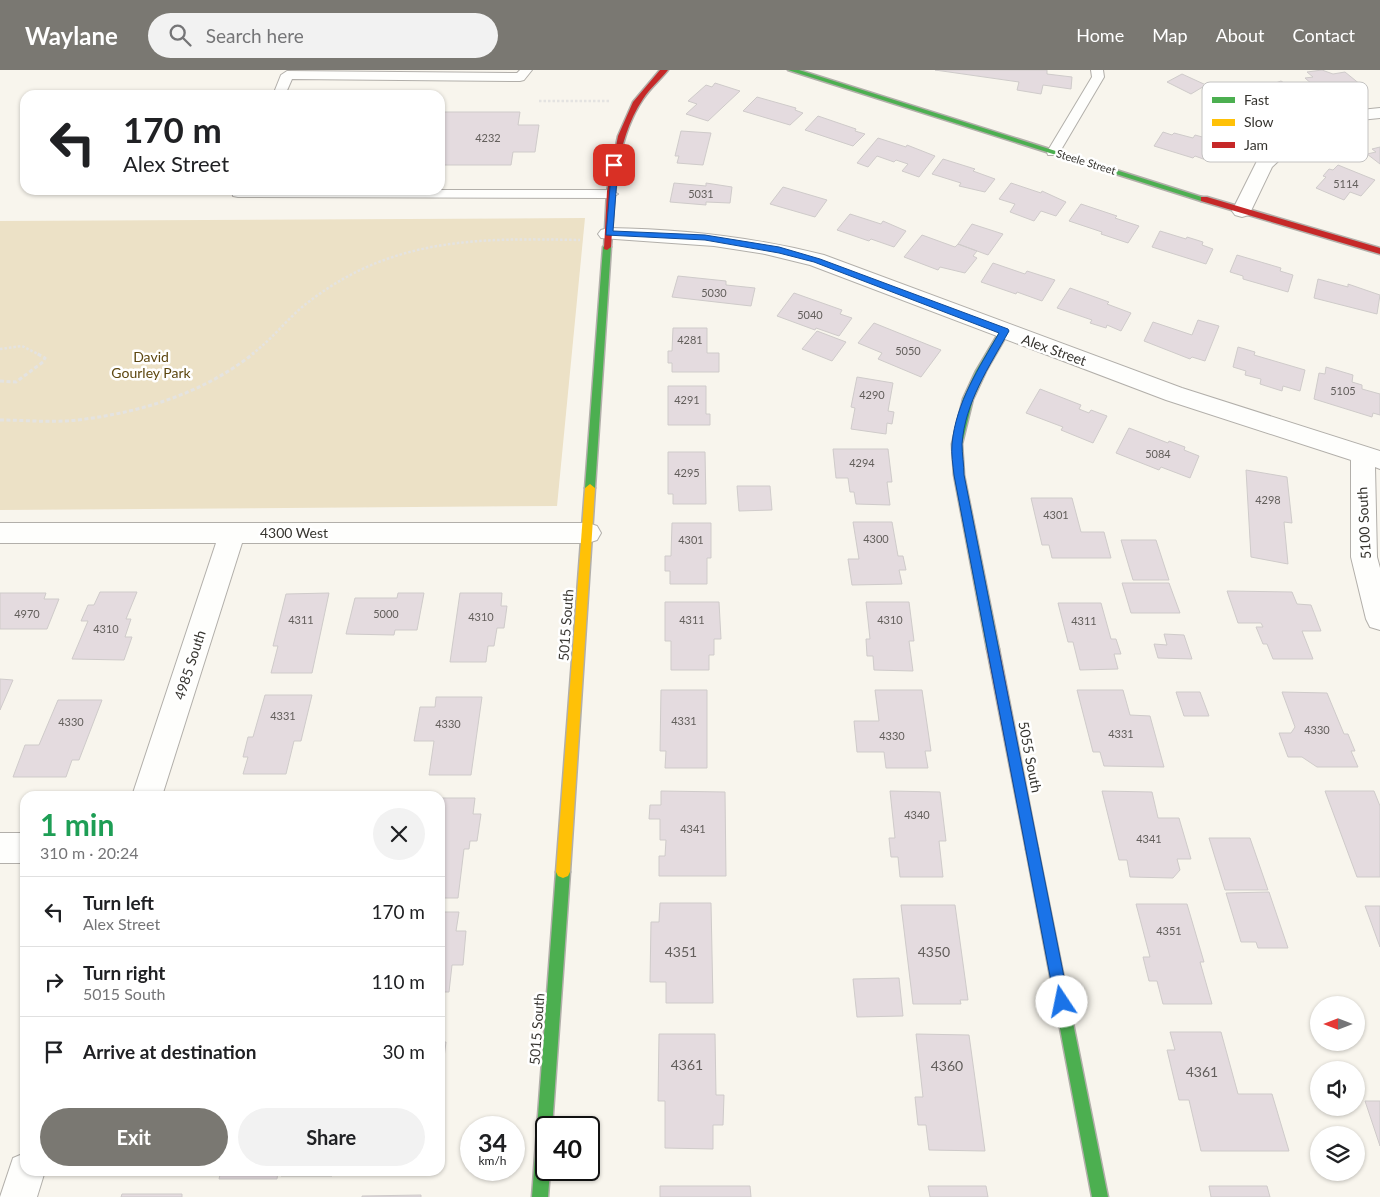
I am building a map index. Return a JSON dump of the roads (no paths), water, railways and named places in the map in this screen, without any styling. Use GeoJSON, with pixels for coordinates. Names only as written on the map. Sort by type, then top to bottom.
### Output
{"type":"FeatureCollection","features":[{"type":"Feature","properties":{"kind":"street","name":"5015 South"},"geometry":{"type":"LineString","coordinates":[[540,1197],[611,194],[616,151],[625,124],[638,101],[664,70]]}},
{"type":"Feature","properties":{"kind":"street","name":"Steele Street"},"geometry":{"type":"LineString","coordinates":[[794,70],[1242,211],[1380,251]]}},
{"type":"Feature","properties":{"kind":"street"},"geometry":{"type":"LineString","coordinates":[[1242,211],[1267,162]]}},
{"type":"Feature","properties":{"kind":"street","name":"Alex Street"},"geometry":{"type":"LineString","coordinates":[[608,234],[646,234],[705,238],[779,250],[817,260],[1174,394],[1372,457]]}},
{"type":"Feature","properties":{"kind":"street","name":"5055 South"},"geometry":{"type":"LineString","coordinates":[[1004,331],[969,394],[957,446],[959,475],[1100,1197]]}},
{"type":"Feature","properties":{"kind":"street","name":"5100 South"},"geometry":{"type":"LineString","coordinates":[[1372,457],[1362,485],[1364,557],[1380,619]]}},
{"type":"Feature","properties":{"kind":"street","name":"4300 West"},"geometry":{"type":"LineString","coordinates":[[0,533],[588,533]]}},
{"type":"Feature","properties":{"kind":"street","name":"4985 South"},"geometry":{"type":"LineString","coordinates":[[149,791],[232,533]]}},
{"type":"Feature","properties":{"kind":"street"},"geometry":{"type":"LineString","coordinates":[[0,848],[20,848]]}},
{"type":"Feature","properties":{"kind":"street"},"geometry":{"type":"LineString","coordinates":[[18,1197],[24,1176]]}},
{"type":"Feature","properties":{"kind":"lane"},"geometry":{"type":"LineString","coordinates":[[281,90],[288,75],[520,77],[526,70]]}},
{"type":"Feature","properties":{"kind":"lane"},"geometry":{"type":"LineString","coordinates":[[1054,152],[1098,77],[1097,70]]}},
{"type":"Feature","properties":{"kind":"lane"},"geometry":{"type":"LineString","coordinates":[[445,193],[611,194]]}},
{"type":"Feature","properties":{"kind":"park label","name":"David Gourley Park"},"geometry":{"type":"Point","coordinates":[151,366]}}]}
